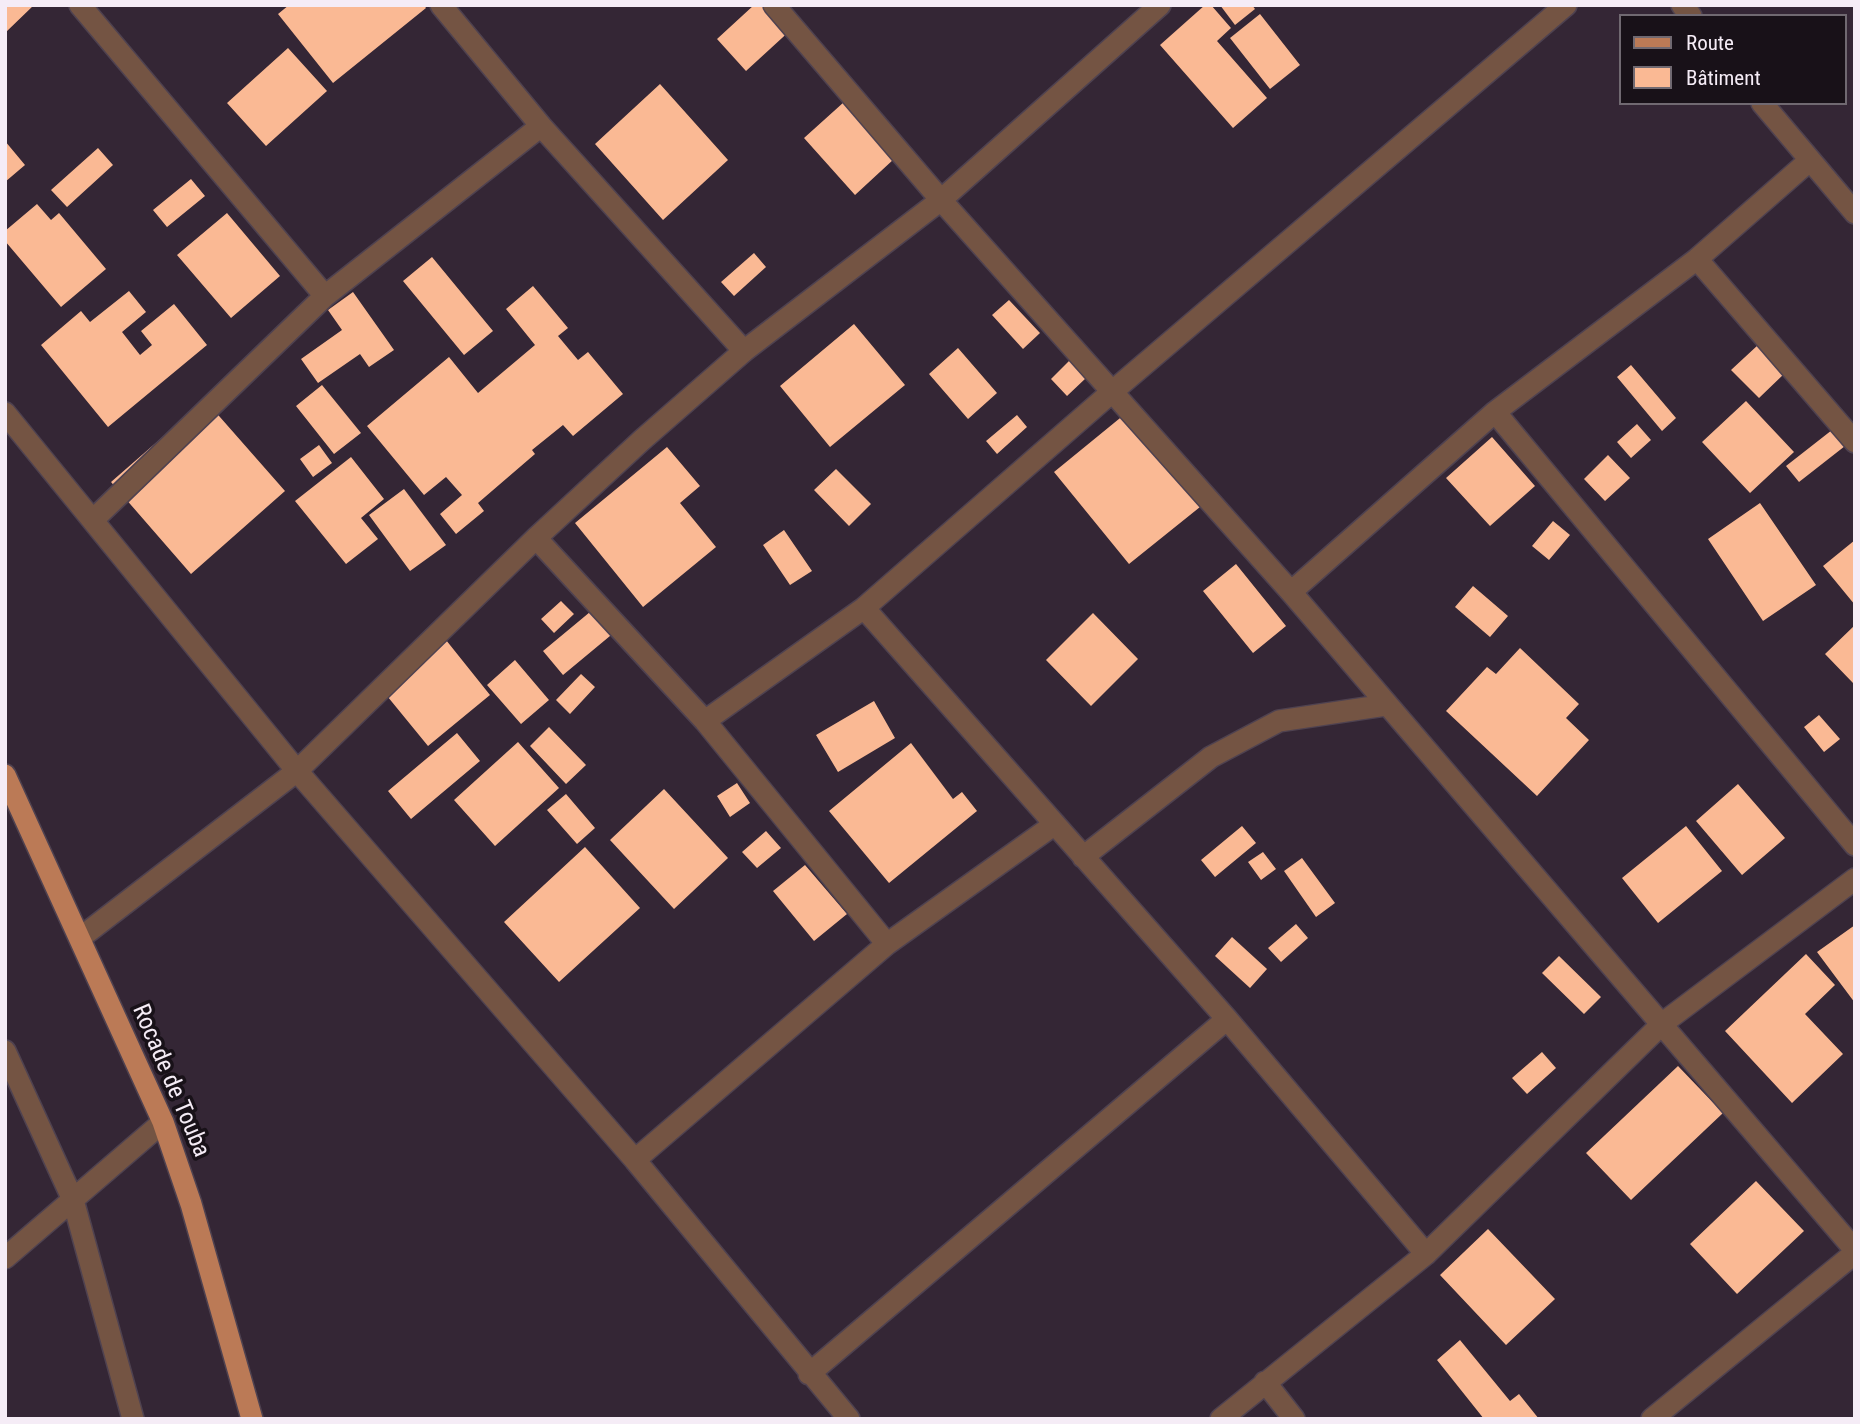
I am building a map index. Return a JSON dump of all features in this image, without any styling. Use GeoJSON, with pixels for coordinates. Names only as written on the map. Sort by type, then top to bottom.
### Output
{"type":"FeatureCollection","features":[{"type":"Feature","properties":{"kind":"main road","name":"Rocade de Touba"},"geometry":{"type":"LineString","coordinates":[[5,775],[163,1122],[191,1204],[252,1419]]}},
{"type":"Feature","properties":{"kind":"street"},"geometry":{"type":"LineString","coordinates":[[80,5],[325,296]]}},
{"type":"Feature","properties":{"kind":"street"},"geometry":{"type":"LineString","coordinates":[[442,5],[541,126],[744,351]]}},
{"type":"Feature","properties":{"kind":"street"},"geometry":{"type":"LineString","coordinates":[[774,5],[941,200],[1292,592],[1855,1252],[1652,1419]]}},
{"type":"Feature","properties":{"kind":"street"},"geometry":{"type":"LineString","coordinates":[[80,938],[297,771],[536,538],[744,351],[941,200],[1136,13],[1160,5]]}},
{"type":"Feature","properties":{"kind":"street"},"geometry":{"type":"LineString","coordinates":[[705,721],[864,608],[1113,391],[1566,5]]}},
{"type":"Feature","properties":{"kind":"street"},"geometry":{"type":"LineString","coordinates":[[1764,105],[1855,213]]}},
{"type":"Feature","properties":{"kind":"street"},"geometry":{"type":"LineString","coordinates":[[94,519],[325,296],[541,126]]}},
{"type":"Feature","properties":{"kind":"street"},"geometry":{"type":"LineString","coordinates":[[1292,592],[1495,412],[1697,259],[1809,161]]}},
{"type":"Feature","properties":{"kind":"street"},"geometry":{"type":"LineString","coordinates":[[1697,259],[1855,442]]}},
{"type":"Feature","properties":{"kind":"street"},"geometry":{"type":"LineString","coordinates":[[1495,412],[1855,845]]}},
{"type":"Feature","properties":{"kind":"street"},"geometry":{"type":"LineString","coordinates":[[5,413],[297,771],[635,1160],[809,1374],[849,1419]]}},
{"type":"Feature","properties":{"kind":"street"},"geometry":{"type":"LineString","coordinates":[[536,538],[705,721],[887,944]]}},
{"type":"Feature","properties":{"kind":"street"},"geometry":{"type":"LineString","coordinates":[[864,608],[1227,1019],[1426,1254]]}},
{"type":"Feature","properties":{"kind":"street"},"geometry":{"type":"LineString","coordinates":[[1083,857],[1211,757],[1268,727],[1279,722],[1386,705]]}},
{"type":"Feature","properties":{"kind":"street"},"geometry":{"type":"LineString","coordinates":[[635,1160],[887,944],[1055,824]]}},
{"type":"Feature","properties":{"kind":"street"},"geometry":{"type":"LineString","coordinates":[[1221,1419],[1426,1254],[1662,1023],[1855,879]]}},
{"type":"Feature","properties":{"kind":"street"},"geometry":{"type":"LineString","coordinates":[[809,1374],[1227,1019]]}},
{"type":"Feature","properties":{"kind":"street"},"geometry":{"type":"LineString","coordinates":[[5,1051],[73,1200],[134,1419]]}},
{"type":"Feature","properties":{"kind":"street"},"geometry":{"type":"LineString","coordinates":[[5,1258],[163,1122]]}},
{"type":"Feature","properties":{"kind":"street"},"geometry":{"type":"LineString","coordinates":[[1265,1382],[1294,1419]]}},
{"type":"Feature","properties":{"kind":"building"},"geometry":{"type":"Polygon","coordinates":[[[5,5],[34,5],[5,33],[5,5]]]}},
{"type":"Feature","properties":{"kind":"building"},"geometry":{"type":"Polygon","coordinates":[[[289,5],[424,5],[426,8],[333,83],[278,14],[289,5]]]}},
{"type":"Feature","properties":{"kind":"building"},"geometry":{"type":"Polygon","coordinates":[[[754,5],[775,5],[794,27],[746,71],[717,39],[754,5]]]}},
{"type":"Feature","properties":{"kind":"building"},"geometry":{"type":"Polygon","coordinates":[[[1205,5],[1211,5],[1231,28],[1217,41],[1267,98],[1233,128],[1160,45],[1205,5]]]}},
{"type":"Feature","properties":{"kind":"building"},"geometry":{"type":"Polygon","coordinates":[[[1220,5],[1252,5],[1255,9],[1235,25],[1220,5]]]}},
{"type":"Feature","properties":{"kind":"building"},"geometry":{"type":"Polygon","coordinates":[[[1260,14],[1300,65],[1270,89],[1230,38],[1260,14]]]}},
{"type":"Feature","properties":{"kind":"building"},"geometry":{"type":"Polygon","coordinates":[[[288,48],[327,91],[266,146],[227,103],[288,48]]]}},
{"type":"Feature","properties":{"kind":"building"},"geometry":{"type":"Polygon","coordinates":[[[660,84],[728,160],[663,220],[595,144],[660,84]]]}},
{"type":"Feature","properties":{"kind":"building"},"geometry":{"type":"Polygon","coordinates":[[[844,102],[894,159],[855,195],[804,138],[844,102]]]}},
{"type":"Feature","properties":{"kind":"building"},"geometry":{"type":"Polygon","coordinates":[[[5,141],[25,165],[5,182],[5,141]]]}},
{"type":"Feature","properties":{"kind":"building"},"geometry":{"type":"Polygon","coordinates":[[[98,148],[113,165],[67,207],[51,190],[98,148]]]}},
{"type":"Feature","properties":{"kind":"building"},"geometry":{"type":"Polygon","coordinates":[[[191,179],[205,196],[167,227],[153,210],[191,179]]]}},
{"type":"Feature","properties":{"kind":"building"},"geometry":{"type":"Polygon","coordinates":[[[37,204],[51,220],[59,213],[106,269],[61,307],[5,241],[5,231],[37,204]]]}},
{"type":"Feature","properties":{"kind":"building"},"geometry":{"type":"Polygon","coordinates":[[[227,213],[280,276],[231,318],[177,255],[227,213]]]}},
{"type":"Feature","properties":{"kind":"building"},"geometry":{"type":"Polygon","coordinates":[[[754,253],[766,267],[734,296],[721,282],[754,253]]]}},
{"type":"Feature","properties":{"kind":"building"},"geometry":{"type":"Polygon","coordinates":[[[432,257],[493,331],[464,355],[403,281],[432,257]]]}},
{"type":"Feature","properties":{"kind":"building"},"geometry":{"type":"Polygon","coordinates":[[[533,286],[568,328],[558,336],[578,360],[588,352],[623,394],[573,436],[563,425],[532,450],[535,454],[478,503],[484,511],[456,534],[440,514],[462,495],[446,477],[424,495],[367,426],[449,357],[478,393],[535,345],[506,309],[533,286]]]}},
{"type":"Feature","properties":{"kind":"building"},"geometry":{"type":"Polygon","coordinates":[[[129,291],[146,312],[122,332],[140,355],[152,345],[141,331],[174,304],[207,345],[108,427],[41,345],[81,311],[90,322],[129,291]]]}},
{"type":"Feature","properties":{"kind":"building"},"geometry":{"type":"Polygon","coordinates":[[[353,292],[394,350],[369,367],[360,354],[318,383],[301,359],[342,330],[328,310],[353,292]]]}},
{"type":"Feature","properties":{"kind":"building"},"geometry":{"type":"Polygon","coordinates":[[[1009,300],[1040,333],[1023,349],[992,315],[1009,300]]]}},
{"type":"Feature","properties":{"kind":"building"},"geometry":{"type":"Polygon","coordinates":[[[854,324],[905,385],[830,447],[780,386],[854,324]]]}},
{"type":"Feature","properties":{"kind":"building"},"geometry":{"type":"Polygon","coordinates":[[[1758,345],[1785,373],[1759,398],[1731,370],[1758,345]]]}},
{"type":"Feature","properties":{"kind":"building"},"geometry":{"type":"Polygon","coordinates":[[[958,348],[997,393],[968,419],[929,374],[958,348]]]}},
{"type":"Feature","properties":{"kind":"building"},"geometry":{"type":"Polygon","coordinates":[[[1070,360],[1086,378],[1067,396],[1051,379],[1070,360]]]}},
{"type":"Feature","properties":{"kind":"building"},"geometry":{"type":"Polygon","coordinates":[[[1631,365],[1676,418],[1662,431],[1617,377],[1631,365]]]}},
{"type":"Feature","properties":{"kind":"building"},"geometry":{"type":"Polygon","coordinates":[[[322,385],[361,433],[334,454],[296,406],[322,385]]]}},
{"type":"Feature","properties":{"kind":"building"},"geometry":{"type":"Polygon","coordinates":[[[205,400],[285,491],[191,574],[111,482],[205,400]]]}},
{"type":"Feature","properties":{"kind":"building"},"geometry":{"type":"Polygon","coordinates":[[[1746,401],[1794,452],[1750,493],[1702,442],[1746,401]]]}},
{"type":"Feature","properties":{"kind":"building"},"geometry":{"type":"Polygon","coordinates":[[[1125,414],[1200,507],[1129,564],[1054,472],[1125,414]]]}},
{"type":"Feature","properties":{"kind":"building"},"geometry":{"type":"Polygon","coordinates":[[[1017,415],[1027,427],[997,454],[986,441],[1017,415]]]}},
{"type":"Feature","properties":{"kind":"building"},"geometry":{"type":"Polygon","coordinates":[[[1637,424],[1651,440],[1631,458],[1617,442],[1637,424]]]}},
{"type":"Feature","properties":{"kind":"building"},"geometry":{"type":"Polygon","coordinates":[[[1832,430],[1845,446],[1799,482],[1786,466],[1832,430]]]}},
{"type":"Feature","properties":{"kind":"building"},"geometry":{"type":"Polygon","coordinates":[[[1492,437],[1535,486],[1490,526],[1446,478],[1492,437]]]}},
{"type":"Feature","properties":{"kind":"building"},"geometry":{"type":"Polygon","coordinates":[[[319,445],[332,463],[313,477],[300,459],[319,445]]]}},
{"type":"Feature","properties":{"kind":"building"},"geometry":{"type":"Polygon","coordinates":[[[667,447],[700,486],[680,503],[716,547],[643,607],[575,523],[667,447]]]}},
{"type":"Feature","properties":{"kind":"building"},"geometry":{"type":"Polygon","coordinates":[[[1608,455],[1630,478],[1605,501],[1584,479],[1608,455]]]}},
{"type":"Feature","properties":{"kind":"building"},"geometry":{"type":"Polygon","coordinates":[[[351,457],[384,499],[361,518],[378,539],[346,564],[295,501],[351,457]]]}},
{"type":"Feature","properties":{"kind":"building"},"geometry":{"type":"Polygon","coordinates":[[[836,469],[871,504],[849,526],[814,490],[836,469]]]}},
{"type":"Feature","properties":{"kind":"building"},"geometry":{"type":"Polygon","coordinates":[[[404,489],[446,545],[410,571],[369,515],[404,489]]]}},
{"type":"Feature","properties":{"kind":"building"},"geometry":{"type":"Polygon","coordinates":[[[1760,503],[1816,585],[1763,621],[1708,539],[1760,503]]]}},
{"type":"Feature","properties":{"kind":"building"},"geometry":{"type":"Polygon","coordinates":[[[1553,521],[1570,535],[1549,560],[1532,546],[1553,521]]]}},
{"type":"Feature","properties":{"kind":"building"},"geometry":{"type":"Polygon","coordinates":[[[784,530],[812,571],[790,585],[763,545],[784,530]]]}},
{"type":"Feature","properties":{"kind":"building"},"geometry":{"type":"Polygon","coordinates":[[[1855,540],[1855,605],[1823,566],[1855,540]]]}},
{"type":"Feature","properties":{"kind":"building"},"geometry":{"type":"Polygon","coordinates":[[[1236,564],[1286,626],[1253,653],[1203,591],[1236,564]]]}},
{"type":"Feature","properties":{"kind":"building"},"geometry":{"type":"Polygon","coordinates":[[[1473,586],[1508,616],[1490,637],[1455,607],[1473,586]]]}},
{"type":"Feature","properties":{"kind":"building"},"geometry":{"type":"Polygon","coordinates":[[[561,601],[574,614],[554,633],[541,619],[561,601]]]}},
{"type":"Feature","properties":{"kind":"building"},"geometry":{"type":"Polygon","coordinates":[[[596,607],[616,631],[563,675],[543,651],[596,607]]]}},
{"type":"Feature","properties":{"kind":"building"},"geometry":{"type":"Polygon","coordinates":[[[1093,613],[1138,659],[1091,706],[1046,660],[1093,613]]]}},
{"type":"Feature","properties":{"kind":"building"},"geometry":{"type":"Polygon","coordinates":[[[1855,625],[1855,681],[1853,683],[1825,654],[1855,625]]]}},
{"type":"Feature","properties":{"kind":"building"},"geometry":{"type":"Polygon","coordinates":[[[446,640],[490,695],[428,746],[383,691],[446,640]]]}},
{"type":"Feature","properties":{"kind":"building"},"geometry":{"type":"Polygon","coordinates":[[[1520,648],[1579,704],[1566,718],[1589,740],[1537,796],[1446,711],[1487,667],[1496,674],[1520,648]]]}},
{"type":"Feature","properties":{"kind":"building"},"geometry":{"type":"Polygon","coordinates":[[[515,660],[549,700],[521,724],[487,685],[515,660]]]}},
{"type":"Feature","properties":{"kind":"building"},"geometry":{"type":"Polygon","coordinates":[[[581,674],[595,687],[570,714],[556,700],[581,674]]]}},
{"type":"Feature","properties":{"kind":"building"},"geometry":{"type":"Polygon","coordinates":[[[874,701],[895,738],[838,772],[816,735],[874,701]]]}},
{"type":"Feature","properties":{"kind":"building"},"geometry":{"type":"Polygon","coordinates":[[[1819,715],[1840,739],[1824,752],[1804,727],[1819,715]]]}},
{"type":"Feature","properties":{"kind":"building"},"geometry":{"type":"Polygon","coordinates":[[[549,727],[586,765],[566,784],[530,746],[549,727]]]}},
{"type":"Feature","properties":{"kind":"building"},"geometry":{"type":"Polygon","coordinates":[[[457,733],[480,761],[411,819],[388,791],[457,733]]]}},
{"type":"Feature","properties":{"kind":"building"},"geometry":{"type":"Polygon","coordinates":[[[518,742],[559,788],[495,846],[454,800],[518,742]]]}},
{"type":"Feature","properties":{"kind":"building"},"geometry":{"type":"Polygon","coordinates":[[[911,743],[953,799],[962,792],[977,811],[889,883],[829,811],[911,743]]]}},
{"type":"Feature","properties":{"kind":"building"},"geometry":{"type":"Polygon","coordinates":[[[737,783],[750,803],[730,817],[717,796],[737,783]]]}},
{"type":"Feature","properties":{"kind":"building"},"geometry":{"type":"Polygon","coordinates":[[[1738,784],[1785,838],[1742,875],[1696,821],[1738,784]]]}},
{"type":"Feature","properties":{"kind":"building"},"geometry":{"type":"Polygon","coordinates":[[[664,789],[728,858],[674,909],[610,840],[664,789]]]}},
{"type":"Feature","properties":{"kind":"building"},"geometry":{"type":"Polygon","coordinates":[[[566,794],[595,828],[577,844],[547,810],[566,794]]]}},
{"type":"Feature","properties":{"kind":"building"},"geometry":{"type":"Polygon","coordinates":[[[1242,826],[1256,843],[1215,877],[1201,860],[1242,826]]]}},
{"type":"Feature","properties":{"kind":"building"},"geometry":{"type":"Polygon","coordinates":[[[1686,826],[1722,871],[1658,923],[1622,878],[1686,826]]]}},
{"type":"Feature","properties":{"kind":"building"},"geometry":{"type":"Polygon","coordinates":[[[766,831],[781,848],[757,868],[742,852],[766,831]]]}},
{"type":"Feature","properties":{"kind":"building"},"geometry":{"type":"Polygon","coordinates":[[[585,847],[640,908],[559,982],[504,922],[585,847]]]}},
{"type":"Feature","properties":{"kind":"building"},"geometry":{"type":"Polygon","coordinates":[[[1263,852],[1276,869],[1261,880],[1248,862],[1263,852]]]}},
{"type":"Feature","properties":{"kind":"building"},"geometry":{"type":"Polygon","coordinates":[[[1302,858],[1335,903],[1316,917],[1284,871],[1302,858]]]}},
{"type":"Feature","properties":{"kind":"building"},"geometry":{"type":"Polygon","coordinates":[[[805,865],[847,914],[814,941],[773,891],[805,865]]]}},
{"type":"Feature","properties":{"kind":"building"},"geometry":{"type":"Polygon","coordinates":[[[1296,924],[1308,938],[1281,962],[1268,948],[1296,924]]]}},
{"type":"Feature","properties":{"kind":"building"},"geometry":{"type":"Polygon","coordinates":[[[1855,925],[1855,1003],[1817,952],[1855,925]]]}},
{"type":"Feature","properties":{"kind":"building"},"geometry":{"type":"Polygon","coordinates":[[[1232,937],[1267,969],[1250,988],[1215,956],[1232,937]]]}},
{"type":"Feature","properties":{"kind":"building"},"geometry":{"type":"Polygon","coordinates":[[[1806,954],[1835,985],[1805,1014],[1843,1054],[1792,1103],[1725,1031],[1806,954]]]}},
{"type":"Feature","properties":{"kind":"building"},"geometry":{"type":"Polygon","coordinates":[[[1559,956],[1601,997],[1584,1014],[1542,973],[1559,956]]]}},
{"type":"Feature","properties":{"kind":"building"},"geometry":{"type":"Polygon","coordinates":[[[1542,1052],[1556,1068],[1527,1094],[1512,1078],[1542,1052]]]}},
{"type":"Feature","properties":{"kind":"building"},"geometry":{"type":"Polygon","coordinates":[[[1678,1066],[1723,1113],[1631,1200],[1586,1153],[1678,1066]]]}},
{"type":"Feature","properties":{"kind":"building"},"geometry":{"type":"Polygon","coordinates":[[[1756,1181],[1804,1231],[1737,1294],[1690,1244],[1756,1181]]]}},
{"type":"Feature","properties":{"kind":"building"},"geometry":{"type":"Polygon","coordinates":[[[1488,1229],[1555,1299],[1506,1345],[1440,1275],[1488,1229]]]}},
{"type":"Feature","properties":{"kind":"building"},"geometry":{"type":"Polygon","coordinates":[[[1460,1340],[1510,1401],[1519,1394],[1539,1419],[1484,1419],[1437,1360],[1460,1340]]]}}]}
